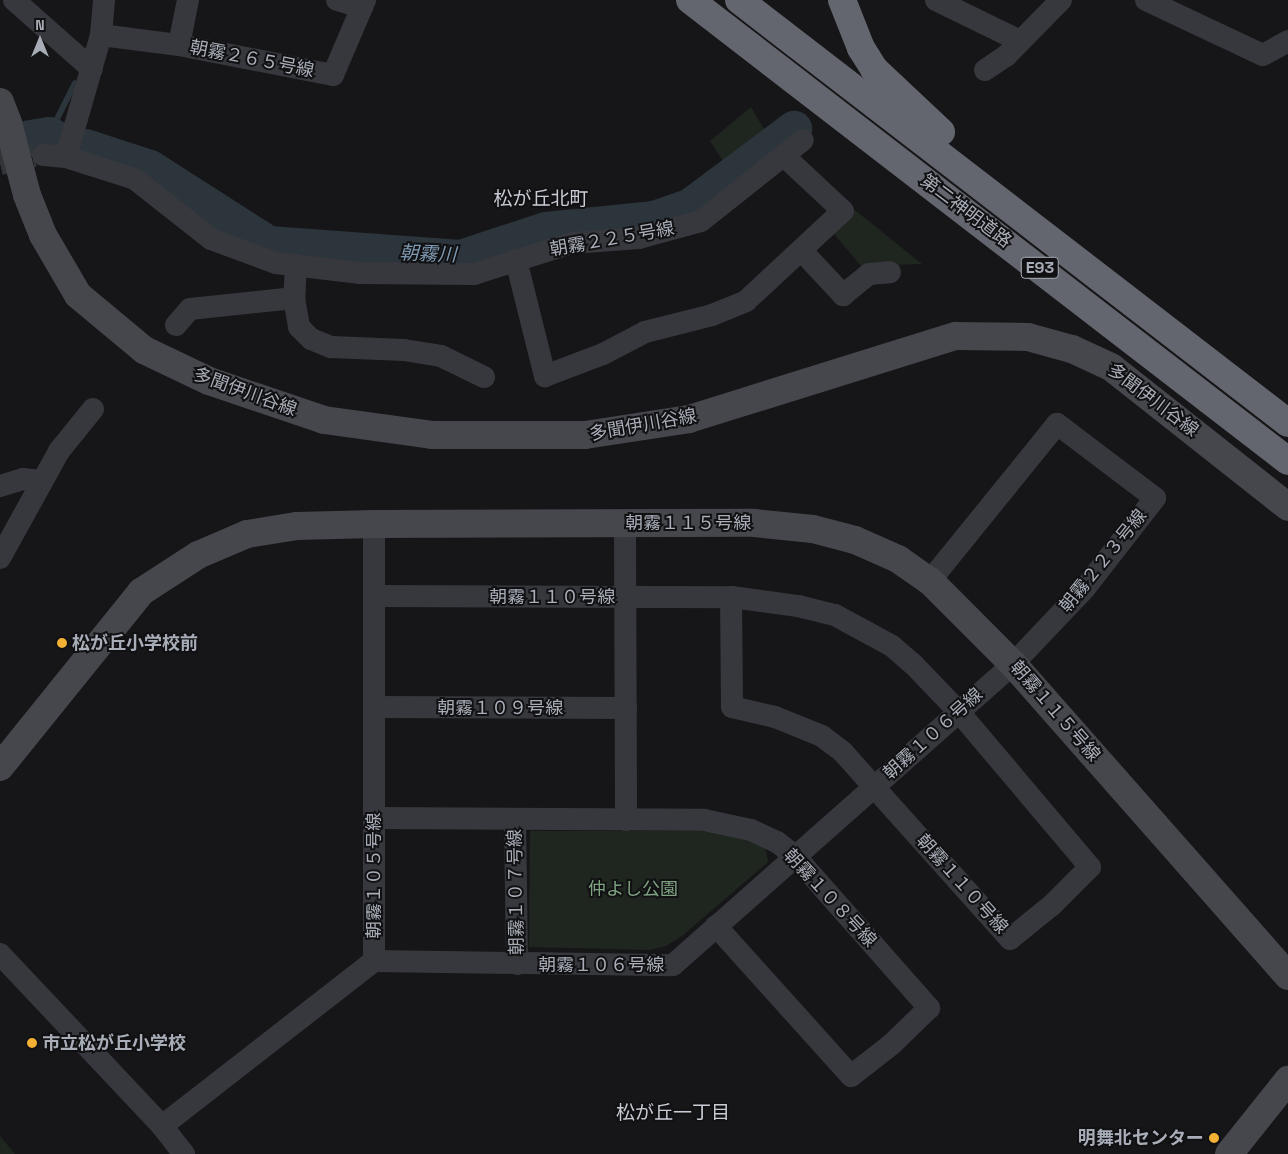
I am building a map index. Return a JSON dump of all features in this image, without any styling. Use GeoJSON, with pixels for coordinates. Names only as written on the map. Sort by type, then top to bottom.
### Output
{"type":"FeatureCollection","features":[{"type":"Feature","properties":{"kind":"highway"},"geometry":{"type":"LineString","coordinates":[[683,0],[789,78]]}},
{"type":"Feature","properties":{"kind":"highway","name":"第二神明道路"},"geometry":{"type":"LineString","coordinates":[[690,0],[1288,461]]}},
{"type":"Feature","properties":{"kind":"highway","name":"第二神明道路"},"geometry":{"type":"LineString","coordinates":[[740,0],[976,180],[1288,423]]}},
{"type":"Feature","properties":{"kind":"highway"},"geometry":{"type":"LineString","coordinates":[[842,0],[861,48],[874,69],[943,134],[976,180]]}},
{"type":"Feature","properties":{"kind":"street"},"geometry":{"type":"LineString","coordinates":[[14,0],[92,69]]}},
{"type":"Feature","properties":{"kind":"street"},"geometry":{"type":"LineString","coordinates":[[66,157],[102,35],[104,0]]}},
{"type":"Feature","properties":{"kind":"street","name":"朝霧２６５号線"},"geometry":{"type":"LineString","coordinates":[[179,45],[188,0]]}},
{"type":"Feature","properties":{"kind":"street"},"geometry":{"type":"LineString","coordinates":[[337,0],[363,3]]}},
{"type":"Feature","properties":{"kind":"street"},"geometry":{"type":"LineString","coordinates":[[936,0],[1020,41]]}},
{"type":"Feature","properties":{"kind":"street"},"geometry":{"type":"LineString","coordinates":[[985,70],[1020,41],[1061,0]]}},
{"type":"Feature","properties":{"kind":"street"},"geometry":{"type":"LineString","coordinates":[[1146,0],[1263,56],[1288,41]]}},
{"type":"Feature","properties":{"kind":"street","name":"朝霧２６５号線"},"geometry":{"type":"LineString","coordinates":[[102,35],[179,45],[333,75],[363,3]]}},
{"type":"Feature","properties":{"kind":"street","name":"多聞伊川谷線"},"geometry":{"type":"LineString","coordinates":[[4,112],[27,195],[44,235],[78,295],[144,350],[209,382],[324,420],[432,436],[585,435],[689,419],[956,336],[1028,337],[1072,349],[1111,367],[1288,506]]}},
{"type":"Feature","properties":{"kind":"street","name":"朝霧２２５号線"},"geometry":{"type":"LineString","coordinates":[[43,155],[66,157],[135,179],[211,239],[276,263],[360,273],[474,274],[572,243],[639,238],[701,221],[802,140]]}},
{"type":"Feature","properties":{"kind":"street"},"geometry":{"type":"LineString","coordinates":[[516,260],[545,376],[603,354],[645,332],[712,315],[746,302],[844,211],[784,156]]}},
{"type":"Feature","properties":{"kind":"street"},"geometry":{"type":"LineString","coordinates":[[801,250],[843,295],[869,274],[890,272]]}},
{"type":"Feature","properties":{"kind":"street"},"geometry":{"type":"LineString","coordinates":[[296,265],[294,298],[299,328],[311,339],[331,347],[404,350],[441,356],[484,377]]}},
{"type":"Feature","properties":{"kind":"street"},"geometry":{"type":"LineString","coordinates":[[176,326],[190,309],[294,298]]}},
{"type":"Feature","properties":{"kind":"street"},"geometry":{"type":"LineString","coordinates":[[0,558],[59,451],[93,410]]}},
{"type":"Feature","properties":{"kind":"street","name":"朝霧２２３号線"},"geometry":{"type":"LineString","coordinates":[[930,581],[1056,424],[1155,498],[1085,588],[1013,664]]}},
{"type":"Feature","properties":{"kind":"street"},"geometry":{"type":"LineString","coordinates":[[0,486],[23,479],[42,481]]}},
{"type":"Feature","properties":{"kind":"street"},"geometry":{"type":"LineString","coordinates":[[625,522],[626,820]]}},
{"type":"Feature","properties":{"kind":"street","name":"朝霧１１５号線"},"geometry":{"type":"LineString","coordinates":[[0,765],[141,592],[198,555],[247,534],[297,526],[374,524],[754,523],[812,529],[856,540],[898,559],[930,581],[1013,664],[1288,976]]}},
{"type":"Feature","properties":{"kind":"street","name":"朝霧１０５号線"},"geometry":{"type":"LineString","coordinates":[[162,1126],[374,961],[374,524]]}},
{"type":"Feature","properties":{"kind":"street","name":"朝霧１１０号線"},"geometry":{"type":"LineString","coordinates":[[374,596],[731,598],[798,606],[835,615],[892,646],[959,712],[1090,867],[1052,905],[1010,939],[843,752],[822,736],[775,717],[732,707],[731,598]]}},
{"type":"Feature","properties":{"kind":"street","name":"朝霧１０６号線"},"geometry":{"type":"LineString","coordinates":[[374,961],[673,965],[1013,664]]}},
{"type":"Feature","properties":{"kind":"street","name":"朝霧１０９号線"},"geometry":{"type":"LineString","coordinates":[[374,707],[626,708]]}},
{"type":"Feature","properties":{"kind":"street","name":"朝霧１０８号線"},"geometry":{"type":"LineString","coordinates":[[374,818],[704,820],[751,830],[777,842],[795,856],[929,1008],[892,1044],[851,1076],[716,926]]}},
{"type":"Feature","properties":{"kind":"street","name":"朝霧１０７号線"},"geometry":{"type":"LineString","coordinates":[[515,819],[517,964]]}},
{"type":"Feature","properties":{"kind":"street"},"geometry":{"type":"LineString","coordinates":[[0,954],[162,1126],[184,1154]]}},
{"type":"Feature","properties":{"kind":"street"},"geometry":{"type":"LineString","coordinates":[[1229,1154],[1288,1080]]}},
{"type":"Feature","properties":{"kind":"street"},"geometry":{"type":"LineString","coordinates":[[1252,1154],[1288,1108]]}},
{"type":"Feature","properties":{"kind":"green space"},"geometry":{"type":"Polygon","coordinates":[[[751,107],[770,139],[729,170],[710,141],[751,107]]]}},
{"type":"Feature","properties":{"kind":"green space"},"geometry":{"type":"Polygon","coordinates":[[[855,210],[922,264],[861,266],[834,234],[855,210]]]}},
{"type":"Feature","properties":{"kind":"green space","name":"仲よし公園"},"geometry":{"type":"Polygon","coordinates":[[[530,831],[701,831],[734,835],[765,846],[768,862],[682,936],[666,946],[650,950],[529,947],[530,831]]]}},
{"type":"Feature","properties":{"kind":"green space"},"geometry":{"type":"Polygon","coordinates":[[[0,1136],[15,1154],[0,1154],[0,1136]]]}},
{"type":"Feature","properties":{"kind":"waterway"},"geometry":{"type":"LineString","coordinates":[[49,135],[75,83]]}},
{"type":"Feature","properties":{"kind":"waterway","name":"朝霧川"},"geometry":{"type":"LineString","coordinates":[[86,147],[150,168],[269,244],[460,258],[546,230],[654,219],[691,206],[794,129]]}},
{"type":"Feature","properties":{"kind":"waterway","name":"朝霧川"},"geometry":{"type":"LineString","coordinates":[[0,143],[49,135],[54,137]]}},
{"type":"Feature","properties":{"kind":"tunnel"},"geometry":{"type":"LineString","coordinates":[[0,164],[34,156]]}},
{"type":"Feature","properties":{"kind":"place","name":"松が丘小学校前"},"geometry":{"type":"Point","coordinates":[62,643]}},
{"type":"Feature","properties":{"kind":"place","name":"市立松が丘小学校"},"geometry":{"type":"Point","coordinates":[32,1043]}},
{"type":"Feature","properties":{"kind":"place","name":"明舞北センター"},"geometry":{"type":"Point","coordinates":[1214,1138]}},
{"type":"Feature","properties":{"kind":"district","name":"松が丘北町"},"geometry":{"type":"Point","coordinates":[541,199]}},
{"type":"Feature","properties":{"kind":"district","name":"松が丘一丁目"},"geometry":{"type":"Point","coordinates":[673,1113]}}]}
